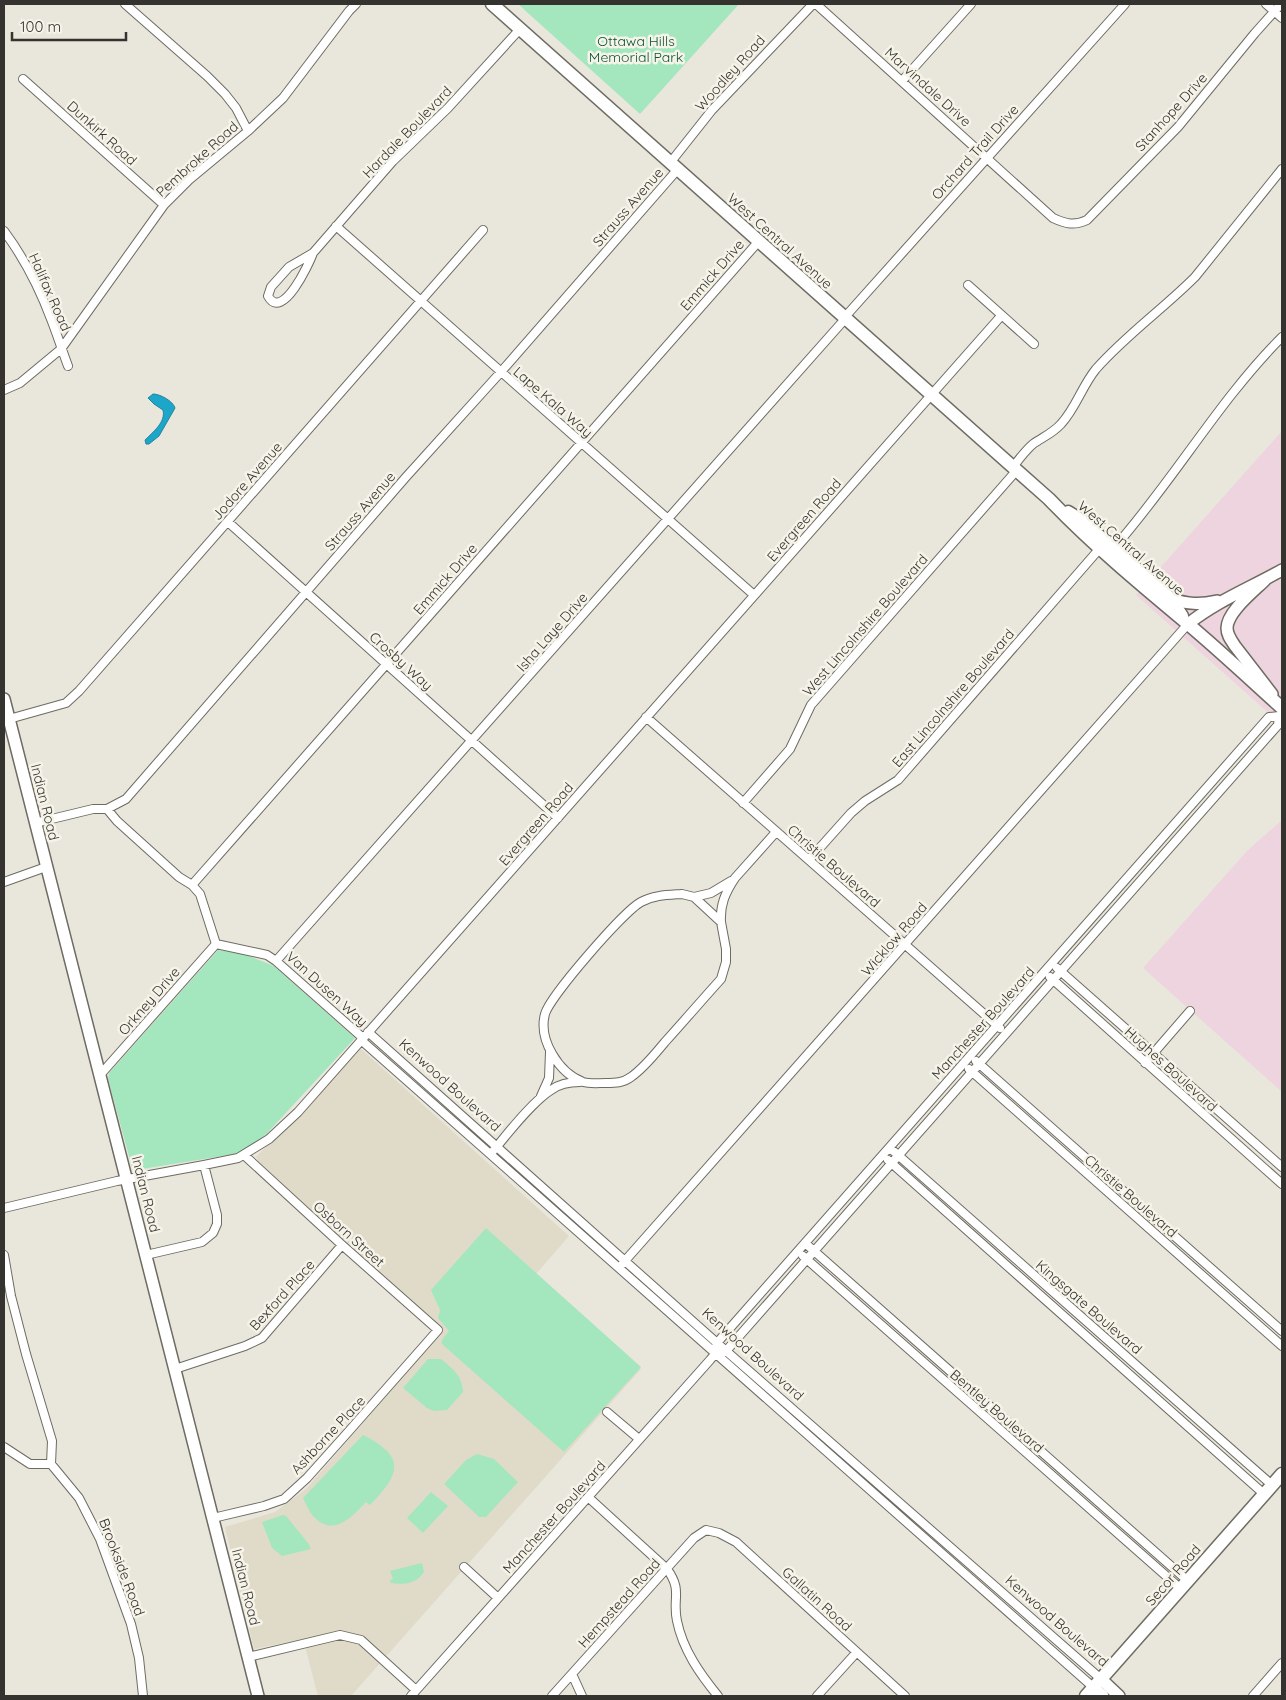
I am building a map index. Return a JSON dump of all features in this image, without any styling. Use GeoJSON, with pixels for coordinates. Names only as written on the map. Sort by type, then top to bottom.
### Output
{"type":"FeatureCollection","features":[{"type":"Feature","properties":{"kind":"main road","name":"West Central Avenue"},"geometry":{"type":"LineString","coordinates":[[492,4],[1049,499],[1081,520],[1164,606],[1188,624],[1281,711]]}},
{"type":"Feature","properties":{"kind":"main road","name":"West Central Avenue"},"geometry":{"type":"LineString","coordinates":[[1107,549],[1171,599],[1188,624]]}},
{"type":"Feature","properties":{"kind":"main road","name":"Secor Road"},"geometry":{"type":"LineString","coordinates":[[1093,1688],[1282,1474]]}},
{"type":"Feature","properties":{"kind":"street"},"geometry":{"type":"LineString","coordinates":[[125,4],[225,94],[236,108],[248,131]]}},
{"type":"Feature","properties":{"kind":"street","name":"Pembroke Road"},"geometry":{"type":"LineString","coordinates":[[4,390],[20,383],[61,349],[164,205],[189,180],[248,131],[283,98],[349,7],[356,4]]}},
{"type":"Feature","properties":{"kind":"street","name":"Marvindale Drive"},"geometry":{"type":"LineString","coordinates":[[814,4],[1053,218],[1070,224]]}},
{"type":"Feature","properties":{"kind":"street","name":"Woodley Road"},"geometry":{"type":"LineString","coordinates":[[674,166],[724,97],[814,4]]}},
{"type":"Feature","properties":{"kind":"street"},"geometry":{"type":"LineString","coordinates":[[902,81],[971,4]]}},
{"type":"Feature","properties":{"kind":"street","name":"Orchard Trail Drive"},"geometry":{"type":"LineString","coordinates":[[845,318],[1125,4]]}},
{"type":"Feature","properties":{"kind":"street"},"geometry":{"type":"LineString","coordinates":[[1266,4],[1282,18]]}},
{"type":"Feature","properties":{"kind":"street","name":"Stanhope Drive"},"geometry":{"type":"LineString","coordinates":[[1070,224],[1087,220],[1178,127],[1281,4]]}},
{"type":"Feature","properties":{"kind":"street","name":"Hardale Boulevard"},"geometry":{"type":"LineString","coordinates":[[313,253],[293,264],[284,272],[271,287],[268,296],[270,300],[278,303],[285,298],[301,278],[313,253],[336,226],[393,161],[448,108],[520,29]]}},
{"type":"Feature","properties":{"kind":"street","name":"Dunkirk Road"},"geometry":{"type":"LineString","coordinates":[[23,79],[164,205]]}},
{"type":"Feature","properties":{"kind":"street","name":"Strauss Avenue"},"geometry":{"type":"LineString","coordinates":[[36,823],[93,809],[107,809],[126,799],[406,477],[500,373],[674,166]]}},
{"type":"Feature","properties":{"kind":"street","name":"West Lincolnshire Boulevard"},"geometry":{"type":"LineString","coordinates":[[743,803],[790,749],[811,705],[1015,469],[1032,445],[1054,432],[1069,415],[1082,388],[1096,370],[1111,353],[1179,293],[1194,277],[1282,169]]}},
{"type":"Feature","properties":{"kind":"street","name":"Lape Kala Way"},"geometry":{"type":"LineString","coordinates":[[336,226],[500,373],[754,595]]}},
{"type":"Feature","properties":{"kind":"street","name":"Jodore Avenue"},"geometry":{"type":"LineString","coordinates":[[9,719],[66,702],[79,691],[483,230]]}},
{"type":"Feature","properties":{"kind":"street","name":"Halifax Road"},"geometry":{"type":"LineString","coordinates":[[4,231],[19,251],[31,273],[51,319],[68,366]]}},
{"type":"Feature","properties":{"kind":"street","name":"Emmick Drive"},"geometry":{"type":"LineString","coordinates":[[192,885],[758,241]]}},
{"type":"Feature","properties":{"kind":"street"},"geometry":{"type":"LineString","coordinates":[[968,285],[1034,344]]}},
{"type":"Feature","properties":{"kind":"street","name":"Evergreen Road"},"geometry":{"type":"LineString","coordinates":[[4,1208],[126,1179],[204,1165],[244,1155],[264,1143],[281,1129],[1002,316]]}},
{"type":"Feature","properties":{"kind":"street","name":"Isha Laye Drive"},"geometry":{"type":"LineString","coordinates":[[276,961],[845,318]]}},
{"type":"Feature","properties":{"kind":"street","name":"East Lincolnshire Boulevard"},"geometry":{"type":"LineString","coordinates":[[809,860],[851,813],[865,801],[898,780],[1107,549],[1135,524],[1186,454],[1249,374],[1282,337]]}},
{"type":"Feature","properties":{"kind":"street","name":"Crosby Way"},"geometry":{"type":"LineString","coordinates":[[228,522],[558,818]]}},
{"type":"Feature","properties":{"kind":"street"},"geometry":{"type":"LineString","coordinates":[[1188,624],[1204,611],[1282,570]]}},
{"type":"Feature","properties":{"kind":"street"},"geometry":{"type":"LineString","coordinates":[[1265,580],[1232,614],[1227,630],[1235,646],[1281,711]]}},
{"type":"Feature","properties":{"kind":"street"},"geometry":{"type":"LineString","coordinates":[[1171,599],[1187,604],[1226,599]]}},
{"type":"Feature","properties":{"kind":"street","name":"Wicklow Road"},"geometry":{"type":"LineString","coordinates":[[618,1269],[1188,624]]}},
{"type":"Feature","properties":{"kind":"street","name":"Indian Road"},"geometry":{"type":"LineString","coordinates":[[4,699],[258,1696]]}},
{"type":"Feature","properties":{"kind":"street","name":"Manchester Boulevard"},"geometry":{"type":"LineString","coordinates":[[717,1343],[1269,717],[1281,711]]}},
{"type":"Feature","properties":{"kind":"street","name":"Manchester Boulevard"},"geometry":{"type":"LineString","coordinates":[[726,1351],[1278,725],[1281,711]]}},
{"type":"Feature","properties":{"kind":"street","name":"Christie Boulevard"},"geometry":{"type":"LineString","coordinates":[[646,717],[1005,1033]]}},
{"type":"Feature","properties":{"kind":"street"},"geometry":{"type":"LineString","coordinates":[[107,809],[137,840],[179,877],[192,885],[200,894],[216,944]]}},
{"type":"Feature","properties":{"kind":"street"},"geometry":{"type":"LineString","coordinates":[[490,1155],[550,1090],[570,1082],[623,1082],[646,1064],[721,979],[726,962],[726,949],[720,910],[725,894],[735,878],[776,832]]}},
{"type":"Feature","properties":{"kind":"street"},"geometry":{"type":"LineString","coordinates":[[4,882],[46,867]]}},
{"type":"Feature","properties":{"kind":"street"},"geometry":{"type":"LineString","coordinates":[[694,897],[711,893],[735,878]]}},
{"type":"Feature","properties":{"kind":"street"},"geometry":{"type":"LineString","coordinates":[[585,1082],[564,1070],[550,1051],[546,1039],[545,1015],[562,986],[626,914],[640,902],[654,896],[682,894],[694,897],[721,922]]}},
{"type":"Feature","properties":{"kind":"street","name":"Van Dusen Way"},"geometry":{"type":"LineString","coordinates":[[216,944],[267,955],[364,1037]]}},
{"type":"Feature","properties":{"kind":"street","name":"Orkney Drive"},"geometry":{"type":"LineString","coordinates":[[100,1075],[216,944]]}},
{"type":"Feature","properties":{"kind":"street","name":"Hughes Boulevard"},"geometry":{"type":"LineString","coordinates":[[1052,964],[1282,1167]]}},
{"type":"Feature","properties":{"kind":"street","name":"Hughes Boulevard"},"geometry":{"type":"LineString","coordinates":[[1045,972],[1282,1184]]}},
{"type":"Feature","properties":{"kind":"street"},"geometry":{"type":"LineString","coordinates":[[1145,1063],[1190,1011]]}},
{"type":"Feature","properties":{"kind":"street","name":"Kenwood Boulevard"},"geometry":{"type":"LineString","coordinates":[[364,1037],[497,1147],[726,1351],[1093,1688],[1119,1696]]}},
{"type":"Feature","properties":{"kind":"street","name":"Kenwood Boulevard"},"geometry":{"type":"LineString","coordinates":[[364,1037],[490,1155],[1103,1696]]}},
{"type":"Feature","properties":{"kind":"street"},"geometry":{"type":"LineString","coordinates":[[539,1100],[549,1078],[550,1051]]}},
{"type":"Feature","properties":{"kind":"street","name":"Christie Boulevard"},"geometry":{"type":"LineString","coordinates":[[971,1056],[1282,1331]]}},
{"type":"Feature","properties":{"kind":"street","name":"Christie Boulevard"},"geometry":{"type":"LineString","coordinates":[[963,1064],[1282,1346]]}},
{"type":"Feature","properties":{"kind":"street","name":"Kingsgate Boulevard"},"geometry":{"type":"LineString","coordinates":[[890,1148],[1268,1490]]}},
{"type":"Feature","properties":{"kind":"street","name":"Osborn Street"},"geometry":{"type":"LineString","coordinates":[[244,1155],[438,1330]]}},
{"type":"Feature","properties":{"kind":"street","name":"Kingsgate Boulevard"},"geometry":{"type":"LineString","coordinates":[[882,1156],[1268,1490]]}},
{"type":"Feature","properties":{"kind":"street"},"geometry":{"type":"LineString","coordinates":[[146,1256],[202,1242],[213,1233],[217,1224],[217,1215],[204,1165]]}},
{"type":"Feature","properties":{"kind":"street","name":"Bentley Boulevard"},"geometry":{"type":"LineString","coordinates":[[805,1243],[1184,1585]]}},
{"type":"Feature","properties":{"kind":"street","name":"Bexford Place"},"geometry":{"type":"LineString","coordinates":[[176,1369],[245,1346],[262,1338],[342,1245]]}},
{"type":"Feature","properties":{"kind":"street","name":"Bentley Boulevard"},"geometry":{"type":"LineString","coordinates":[[798,1252],[1184,1585]]}},
{"type":"Feature","properties":{"kind":"street"},"geometry":{"type":"LineString","coordinates":[[4,1255],[11,1296],[52,1441],[51,1464],[30,1464],[4,1447]]}},
{"type":"Feature","properties":{"kind":"street","name":"Ashborne Place"},"geometry":{"type":"LineString","coordinates":[[213,1518],[264,1506],[284,1499],[307,1478],[438,1330]]}},
{"type":"Feature","properties":{"kind":"street"},"geometry":{"type":"LineString","coordinates":[[717,1343],[715,1354],[726,1351]]}},
{"type":"Feature","properties":{"kind":"street","name":"Manchester Boulevard"},"geometry":{"type":"LineString","coordinates":[[414,1693],[715,1354]]}},
{"type":"Feature","properties":{"kind":"street"},"geometry":{"type":"LineString","coordinates":[[607,1412],[639,1440]]}},
{"type":"Feature","properties":{"kind":"street","name":"Brookside Road"},"geometry":{"type":"LineString","coordinates":[[51,1464],[79,1498],[100,1539],[131,1624],[139,1658],[143,1696]]}},
{"type":"Feature","properties":{"kind":"street"},"geometry":{"type":"LineString","coordinates":[[588,1497],[667,1569],[676,1584],[677,1621],[688,1654],[702,1677],[718,1696]]}},
{"type":"Feature","properties":{"kind":"street","name":"Hempstead Road"},"geometry":{"type":"LineString","coordinates":[[552,1696],[694,1538],[706,1530]]}},
{"type":"Feature","properties":{"kind":"street","name":"Gallatin Road"},"geometry":{"type":"LineString","coordinates":[[706,1530],[719,1532],[736,1542],[906,1696]]}},
{"type":"Feature","properties":{"kind":"street"},"geometry":{"type":"LineString","coordinates":[[464,1567],[498,1598]]}},
{"type":"Feature","properties":{"kind":"street"},"geometry":{"type":"LineString","coordinates":[[248,1658],[340,1635],[361,1640],[414,1693]]}},
{"type":"Feature","properties":{"kind":"street"},"geometry":{"type":"LineString","coordinates":[[817,1696],[856,1652]]}},
{"type":"Feature","properties":{"kind":"street"},"geometry":{"type":"LineString","coordinates":[[1253,1696],[1282,1663]]}},
{"type":"Feature","properties":{"kind":"street"},"geometry":{"type":"LineString","coordinates":[[572,1674],[582,1696]]}},
{"type":"Feature","properties":{"kind":"shaded area"},"geometry":{"type":"Polygon","coordinates":[[[1282,431],[1282,725],[1136,595],[1282,431]]]}},
{"type":"Feature","properties":{"kind":"shaded area"},"geometry":{"type":"Polygon","coordinates":[[[1282,820],[1282,1092],[1143,968],[1247,851],[1282,820]]]}},
{"type":"Feature","properties":{"kind":"shaded area"},"geometry":{"type":"Polygon","coordinates":[[[361,1049],[569,1236],[536,1274],[641,1369],[351,1696],[318,1696],[303,1639],[254,1649],[225,1527],[275,1512],[306,1489],[440,1334],[439,1330],[258,1162],[256,1157],[361,1049]]]}},
{"type":"Feature","properties":{"kind":"green space","name":"Ottawa Hills Memorial Park"},"geometry":{"type":"Polygon","coordinates":[[[518,4],[739,4],[640,114],[518,4]]]}},
{"type":"Feature","properties":{"kind":"green space"},"geometry":{"type":"Polygon","coordinates":[[[218,950],[244,954],[274,966],[355,1038],[259,1142],[235,1154],[136,1170],[132,1167],[108,1079],[109,1073],[218,950]]]}},
{"type":"Feature","properties":{"kind":"green space"},"geometry":{"type":"Polygon","coordinates":[[[486,1228],[641,1367],[564,1452],[442,1344],[442,1340],[449,1331],[438,1318],[440,1310],[431,1290],[486,1228]]]}},
{"type":"Feature","properties":{"kind":"green space"},"geometry":{"type":"Polygon","coordinates":[[[428,1359],[441,1359],[453,1369],[461,1381],[463,1392],[447,1410],[434,1411],[427,1408],[403,1388],[428,1359]]]}},
{"type":"Feature","properties":{"kind":"green space"},"geometry":{"type":"Polygon","coordinates":[[[363,1435],[387,1451],[394,1467],[393,1475],[388,1484],[370,1505],[366,1502],[355,1514],[342,1523],[328,1525],[320,1522],[313,1516],[303,1498],[363,1435]]]}},
{"type":"Feature","properties":{"kind":"green space"},"geometry":{"type":"Polygon","coordinates":[[[477,1454],[494,1459],[518,1482],[486,1517],[479,1517],[444,1484],[466,1460],[477,1454]]]}},
{"type":"Feature","properties":{"kind":"green space"},"geometry":{"type":"Polygon","coordinates":[[[431,1492],[448,1506],[423,1533],[407,1518],[431,1492]]]}},
{"type":"Feature","properties":{"kind":"green space"},"geometry":{"type":"Polygon","coordinates":[[[283,1515],[286,1516],[311,1549],[282,1556],[272,1548],[262,1522],[283,1515]]]}},
{"type":"Feature","properties":{"kind":"green space"},"geometry":{"type":"Polygon","coordinates":[[[422,1563],[424,1572],[417,1579],[405,1584],[391,1583],[390,1580],[393,1579],[390,1571],[422,1563]]]}},
{"type":"Feature","properties":{"kind":"water"},"geometry":{"type":"Polygon","coordinates":[[[153,394],[166,398],[175,408],[159,436],[149,444],[146,444],[145,440],[163,419],[163,410],[148,398],[153,394]]]}}]}
